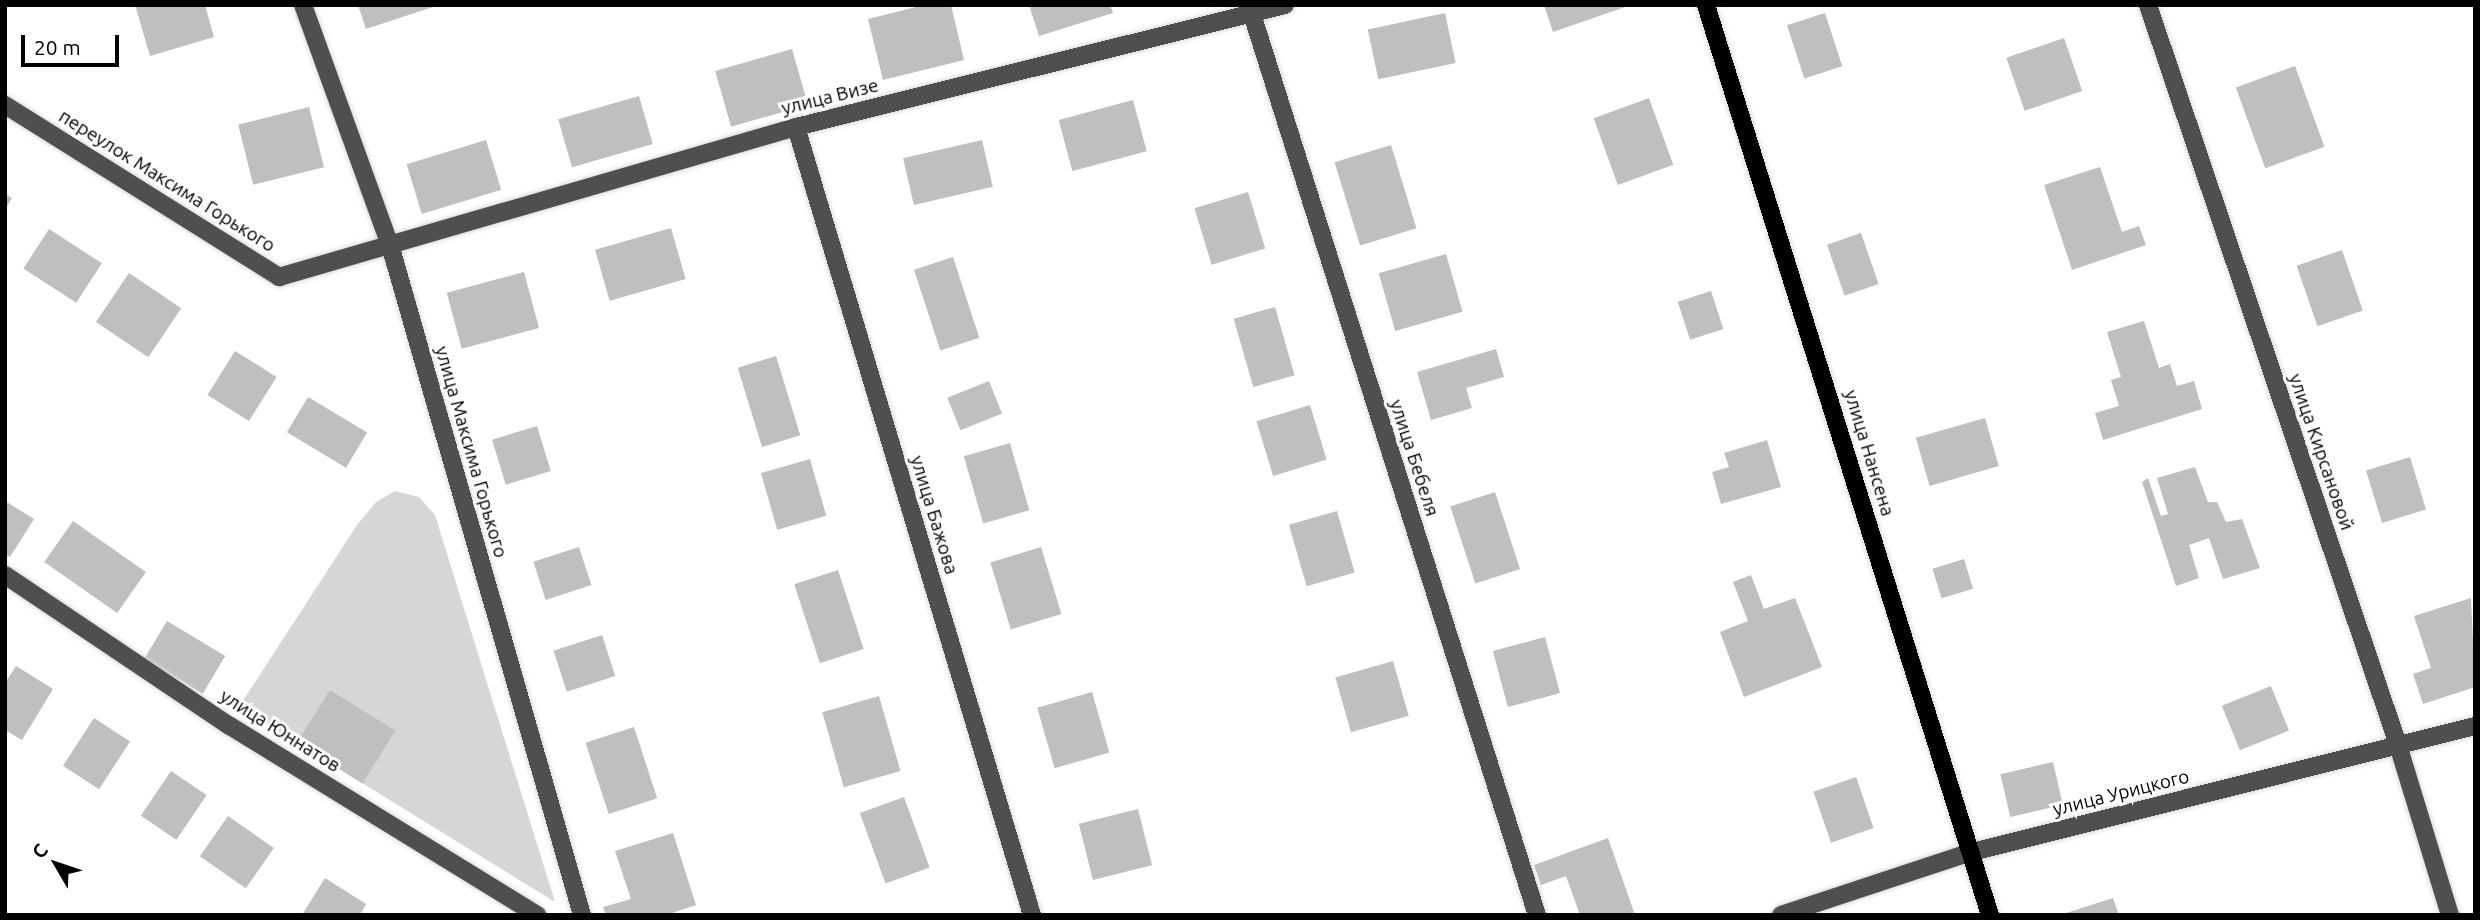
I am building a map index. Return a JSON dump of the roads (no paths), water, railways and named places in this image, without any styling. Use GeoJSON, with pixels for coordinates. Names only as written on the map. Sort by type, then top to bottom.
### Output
{"type":"FeatureCollection","features":[{"type":"Feature","properties":{"kind":"main road","name":"улица Нансена"},"geometry":{"type":"LineString","coordinates":[[1706,5],[1990,915]]}},
{"type":"Feature","properties":{"kind":"street","name":"улица Максима Горького"},"geometry":{"type":"LineString","coordinates":[[303,5],[390,245],[582,915]]}},
{"type":"Feature","properties":{"kind":"street","name":"улица Визе"},"geometry":{"type":"LineString","coordinates":[[390,245],[796,127],[1285,5]]}},
{"type":"Feature","properties":{"kind":"street","name":"улица Кирсановой"},"geometry":{"type":"LineString","coordinates":[[2148,5],[2398,745],[2450,915]]}},
{"type":"Feature","properties":{"kind":"street","name":"улица Бебеля"},"geometry":{"type":"LineString","coordinates":[[1252,14],[1537,915]]}},
{"type":"Feature","properties":{"kind":"street","name":"переулок Максима Горького"},"geometry":{"type":"LineString","coordinates":[[5,105],[279,277],[390,245]]}},
{"type":"Feature","properties":{"kind":"street","name":"улица Бажова"},"geometry":{"type":"LineString","coordinates":[[796,127],[1032,915]]}},
{"type":"Feature","properties":{"kind":"street","name":"улица Юннатов"},"geometry":{"type":"LineString","coordinates":[[5,575],[230,726],[537,915]]}},
{"type":"Feature","properties":{"kind":"street","name":"улица Урицкого"},"geometry":{"type":"LineString","coordinates":[[1781,915],[1972,852],[2475,726]]}}]}
